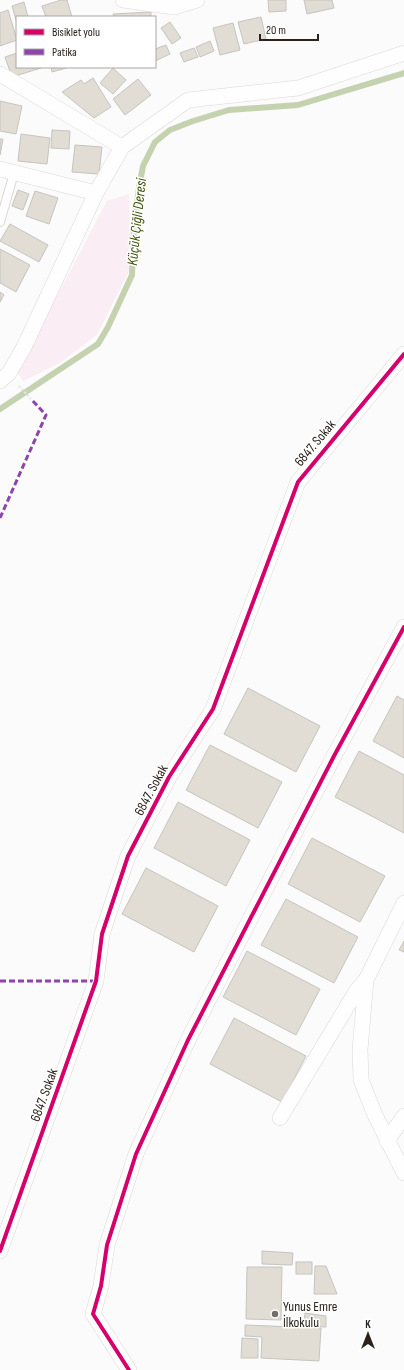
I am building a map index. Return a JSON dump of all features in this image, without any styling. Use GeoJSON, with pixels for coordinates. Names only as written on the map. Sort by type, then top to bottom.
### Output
{"type":"FeatureCollection","features":[{"type":"Feature","properties":{"kind":"street"},"geometry":{"type":"LineString","coordinates":[[123,0],[174,7],[197,0]]}},
{"type":"Feature","properties":{"kind":"street"},"geometry":{"type":"LineString","coordinates":[[0,381],[10,373],[24,347],[96,193],[122,147],[188,100],[298,88],[404,53]]}},
{"type":"Feature","properties":{"kind":"street"},"geometry":{"type":"LineString","coordinates":[[0,74],[122,147]]}},
{"type":"Feature","properties":{"kind":"street"},"geometry":{"type":"LineString","coordinates":[[7,171],[96,193]]}},
{"type":"Feature","properties":{"kind":"street","name":"6847. Sokak"},"geometry":{"type":"LineString","coordinates":[[0,1251],[96,981],[102,934],[128,856],[169,777],[213,709],[298,482],[404,354]]}},
{"type":"Feature","properties":{"kind":"street"},"geometry":{"type":"LineString","coordinates":[[129,1370],[93,1314],[101,1286],[107,1246],[136,1154],[192,1033],[334,756],[404,627]]}},
{"type":"Feature","properties":{"kind":"street"},"geometry":{"type":"LineString","coordinates":[[280,1118],[357,990],[366,980],[404,903]]}},
{"type":"Feature","properties":{"kind":"street"},"geometry":{"type":"LineString","coordinates":[[366,980],[361,1020],[361,1080],[387,1141],[404,1173]]}},
{"type":"Feature","properties":{"kind":"street"},"geometry":{"type":"LineString","coordinates":[[387,1141],[404,1116]]}},
{"type":"Feature","properties":{"kind":"street"},"geometry":{"type":"LineString","coordinates":[[387,1141],[404,1133]]}},
{"type":"Feature","properties":{"kind":"lane"},"geometry":{"type":"LineString","coordinates":[[0,222],[7,171]]}},
{"type":"Feature","properties":{"kind":"path"},"geometry":{"type":"LineString","coordinates":[[18,384],[31,399]]}},
{"type":"Feature","properties":{"kind":"shaded area"},"geometry":{"type":"Polygon","coordinates":[[[129,194],[130,269],[97,335],[58,364],[23,381],[17,372],[107,201],[129,194]]]}},
{"type":"Feature","properties":{"kind":"building"},"geometry":{"type":"Polygon","coordinates":[[[61,0],[67,0],[72,16],[46,16],[42,6],[61,0]]]}},
{"type":"Feature","properties":{"kind":"building"},"geometry":{"type":"Polygon","coordinates":[[[268,0],[286,0],[286,11],[269,12],[268,0]]]}},
{"type":"Feature","properties":{"kind":"building"},"geometry":{"type":"Polygon","coordinates":[[[304,0],[332,0],[334,8],[307,14],[304,0]]]}},
{"type":"Feature","properties":{"kind":"building"},"geometry":{"type":"Polygon","coordinates":[[[24,2],[28,16],[16,16],[16,20],[12,6],[24,2]]]}},
{"type":"Feature","properties":{"kind":"building"},"geometry":{"type":"Polygon","coordinates":[[[8,10],[16,40],[0,46],[0,13],[8,10]]]}},
{"type":"Feature","properties":{"kind":"building"},"geometry":{"type":"Polygon","coordinates":[[[151,12],[151,16],[114,16],[113,14],[151,12]]]}},
{"type":"Feature","properties":{"kind":"building"},"geometry":{"type":"Polygon","coordinates":[[[261,17],[266,39],[244,44],[238,22],[261,17]]]}},
{"type":"Feature","properties":{"kind":"building"},"geometry":{"type":"Polygon","coordinates":[[[170,22],[181,38],[172,44],[161,28],[170,22]]]}},
{"type":"Feature","properties":{"kind":"building"},"geometry":{"type":"Polygon","coordinates":[[[233,23],[240,50],[220,55],[213,28],[233,23]]]}},
{"type":"Feature","properties":{"kind":"building"},"geometry":{"type":"Polygon","coordinates":[[[210,41],[214,51],[200,57],[196,47],[210,41]]]}},
{"type":"Feature","properties":{"kind":"building"},"geometry":{"type":"Polygon","coordinates":[[[166,45],[170,54],[156,61],[156,49],[166,45]]]}},
{"type":"Feature","properties":{"kind":"building"},"geometry":{"type":"Polygon","coordinates":[[[194,48],[198,57],[184,62],[180,53],[194,48]]]}},
{"type":"Feature","properties":{"kind":"building"},"geometry":{"type":"Polygon","coordinates":[[[16,53],[16,68],[41,68],[12,77],[5,57],[16,53]]]}},
{"type":"Feature","properties":{"kind":"building"},"geometry":{"type":"Polygon","coordinates":[[[51,68],[66,68],[52,72],[51,68]]]}},
{"type":"Feature","properties":{"kind":"building"},"geometry":{"type":"Polygon","coordinates":[[[113,68],[126,80],[113,94],[100,83],[113,68]]]}},
{"type":"Feature","properties":{"kind":"building"},"geometry":{"type":"Polygon","coordinates":[[[93,78],[111,107],[94,118],[62,92],[81,80],[84,84],[93,78]]]}},
{"type":"Feature","properties":{"kind":"building"},"geometry":{"type":"Polygon","coordinates":[[[138,79],[151,95],[125,115],[113,99],[138,79]]]}},
{"type":"Feature","properties":{"kind":"building"},"geometry":{"type":"Polygon","coordinates":[[[0,101],[22,106],[16,134],[0,131],[0,101]]]}},
{"type":"Feature","properties":{"kind":"building"},"geometry":{"type":"Polygon","coordinates":[[[52,130],[70,131],[69,149],[51,148],[52,130]]]}},
{"type":"Feature","properties":{"kind":"building"},"geometry":{"type":"Polygon","coordinates":[[[21,134],[50,138],[47,164],[18,161],[21,134]]]}},
{"type":"Feature","properties":{"kind":"building"},"geometry":{"type":"Polygon","coordinates":[[[0,139],[3,139],[0,155],[0,139]]]}},
{"type":"Feature","properties":{"kind":"building"},"geometry":{"type":"Polygon","coordinates":[[[75,145],[102,147],[99,174],[72,172],[75,145]]]}},
{"type":"Feature","properties":{"kind":"building"},"geometry":{"type":"Polygon","coordinates":[[[18,190],[29,194],[23,210],[12,206],[18,190]]]}},
{"type":"Feature","properties":{"kind":"building"},"geometry":{"type":"Polygon","coordinates":[[[35,191],[58,198],[49,224],[26,216],[35,191]]]}},
{"type":"Feature","properties":{"kind":"building"},"geometry":{"type":"Polygon","coordinates":[[[10,224],[48,245],[39,262],[0,241],[10,224]]]}},
{"type":"Feature","properties":{"kind":"building"},"geometry":{"type":"Polygon","coordinates":[[[0,249],[30,265],[16,292],[0,283],[0,249]]]}},
{"type":"Feature","properties":{"kind":"building"},"geometry":{"type":"Polygon","coordinates":[[[0,292],[4,295],[0,302],[0,292]]]}},
{"type":"Feature","properties":{"kind":"building"},"geometry":{"type":"Polygon","coordinates":[[[248,688],[320,726],[296,772],[224,734],[248,688]]]}},
{"type":"Feature","properties":{"kind":"building"},"geometry":{"type":"Polygon","coordinates":[[[397,696],[404,700],[404,758],[373,741],[397,696]]]}},
{"type":"Feature","properties":{"kind":"building"},"geometry":{"type":"Polygon","coordinates":[[[210,745],[282,782],[258,828],[186,790],[210,745]]]}},
{"type":"Feature","properties":{"kind":"building"},"geometry":{"type":"Polygon","coordinates":[[[359,751],[404,775],[404,833],[335,797],[359,751]]]}},
{"type":"Feature","properties":{"kind":"building"},"geometry":{"type":"Polygon","coordinates":[[[178,802],[250,840],[226,886],[154,848],[178,802]]]}},
{"type":"Feature","properties":{"kind":"building"},"geometry":{"type":"Polygon","coordinates":[[[312,838],[385,876],[360,922],[288,884],[312,838]]]}},
{"type":"Feature","properties":{"kind":"building"},"geometry":{"type":"Polygon","coordinates":[[[146,868],[218,906],[194,952],[122,914],[146,868]]]}},
{"type":"Feature","properties":{"kind":"building"},"geometry":{"type":"Polygon","coordinates":[[[286,899],[358,937],[334,983],[261,945],[286,899]]]}},
{"type":"Feature","properties":{"kind":"building"},"geometry":{"type":"Polygon","coordinates":[[[404,941],[404,952],[399,950],[404,941]]]}},
{"type":"Feature","properties":{"kind":"building"},"geometry":{"type":"Polygon","coordinates":[[[247,951],[320,989],[296,1035],[223,997],[247,951]]]}},
{"type":"Feature","properties":{"kind":"building"},"geometry":{"type":"Polygon","coordinates":[[[234,1018],[306,1056],[282,1102],[210,1064],[234,1018]]]}},
{"type":"Feature","properties":{"kind":"building"},"geometry":{"type":"Polygon","coordinates":[[[262,1251],[293,1253],[292,1265],[262,1264],[262,1251]]]}},
{"type":"Feature","properties":{"kind":"building"},"geometry":{"type":"Polygon","coordinates":[[[296,1262],[312,1262],[312,1274],[296,1274],[296,1262]]]}},
{"type":"Feature","properties":{"kind":"building"},"geometry":{"type":"Polygon","coordinates":[[[315,1266],[326,1266],[337,1294],[314,1294],[315,1266]]]}},
{"type":"Feature","properties":{"kind":"building"},"geometry":{"type":"Polygon","coordinates":[[[247,1267],[282,1267],[281,1320],[246,1319],[247,1267]]]}},
{"type":"Feature","properties":{"kind":"building"},"geometry":{"type":"Polygon","coordinates":[[[305,1313],[326,1316],[326,1327],[304,1326],[305,1313]]]}},
{"type":"Feature","properties":{"kind":"building"},"geometry":{"type":"Polygon","coordinates":[[[245,1325],[321,1328],[319,1361],[261,1358],[262,1337],[245,1336],[245,1325]]]}},
{"type":"Feature","properties":{"kind":"building"},"geometry":{"type":"Polygon","coordinates":[[[242,1338],[258,1339],[258,1358],[241,1358],[242,1338]]]}},
{"type":"Feature","properties":{"kind":"waterway","name":"Küçük Çiğli Deresi"},"geometry":{"type":"LineString","coordinates":[[0,409],[98,344],[108,327],[132,275],[134,227],[139,188],[143,166],[155,142],[170,130],[229,110],[298,105],[404,73]]}},
{"type":"Feature","properties":{"kind":"marked path"},"geometry":{"type":"LineString","coordinates":[[0,518],[46,415],[31,399]]}},
{"type":"Feature","properties":{"kind":"marked path"},"geometry":{"type":"LineString","coordinates":[[0,981],[96,981]]}},
{"type":"Feature","properties":{"kind":"cycle path"},"geometry":{"type":"LineString","coordinates":[[0,1251],[96,981],[102,934],[128,856],[169,777],[213,709],[298,482],[404,354]]}},
{"type":"Feature","properties":{"kind":"cycle path"},"geometry":{"type":"LineString","coordinates":[[129,1370],[93,1314],[101,1286],[107,1245],[136,1154],[188,1040],[334,756],[404,627]]}},
{"type":"Feature","properties":{"kind":"place","name":"Yunus Emre İlkokulu"},"geometry":{"type":"Point","coordinates":[275,1314]}}]}
